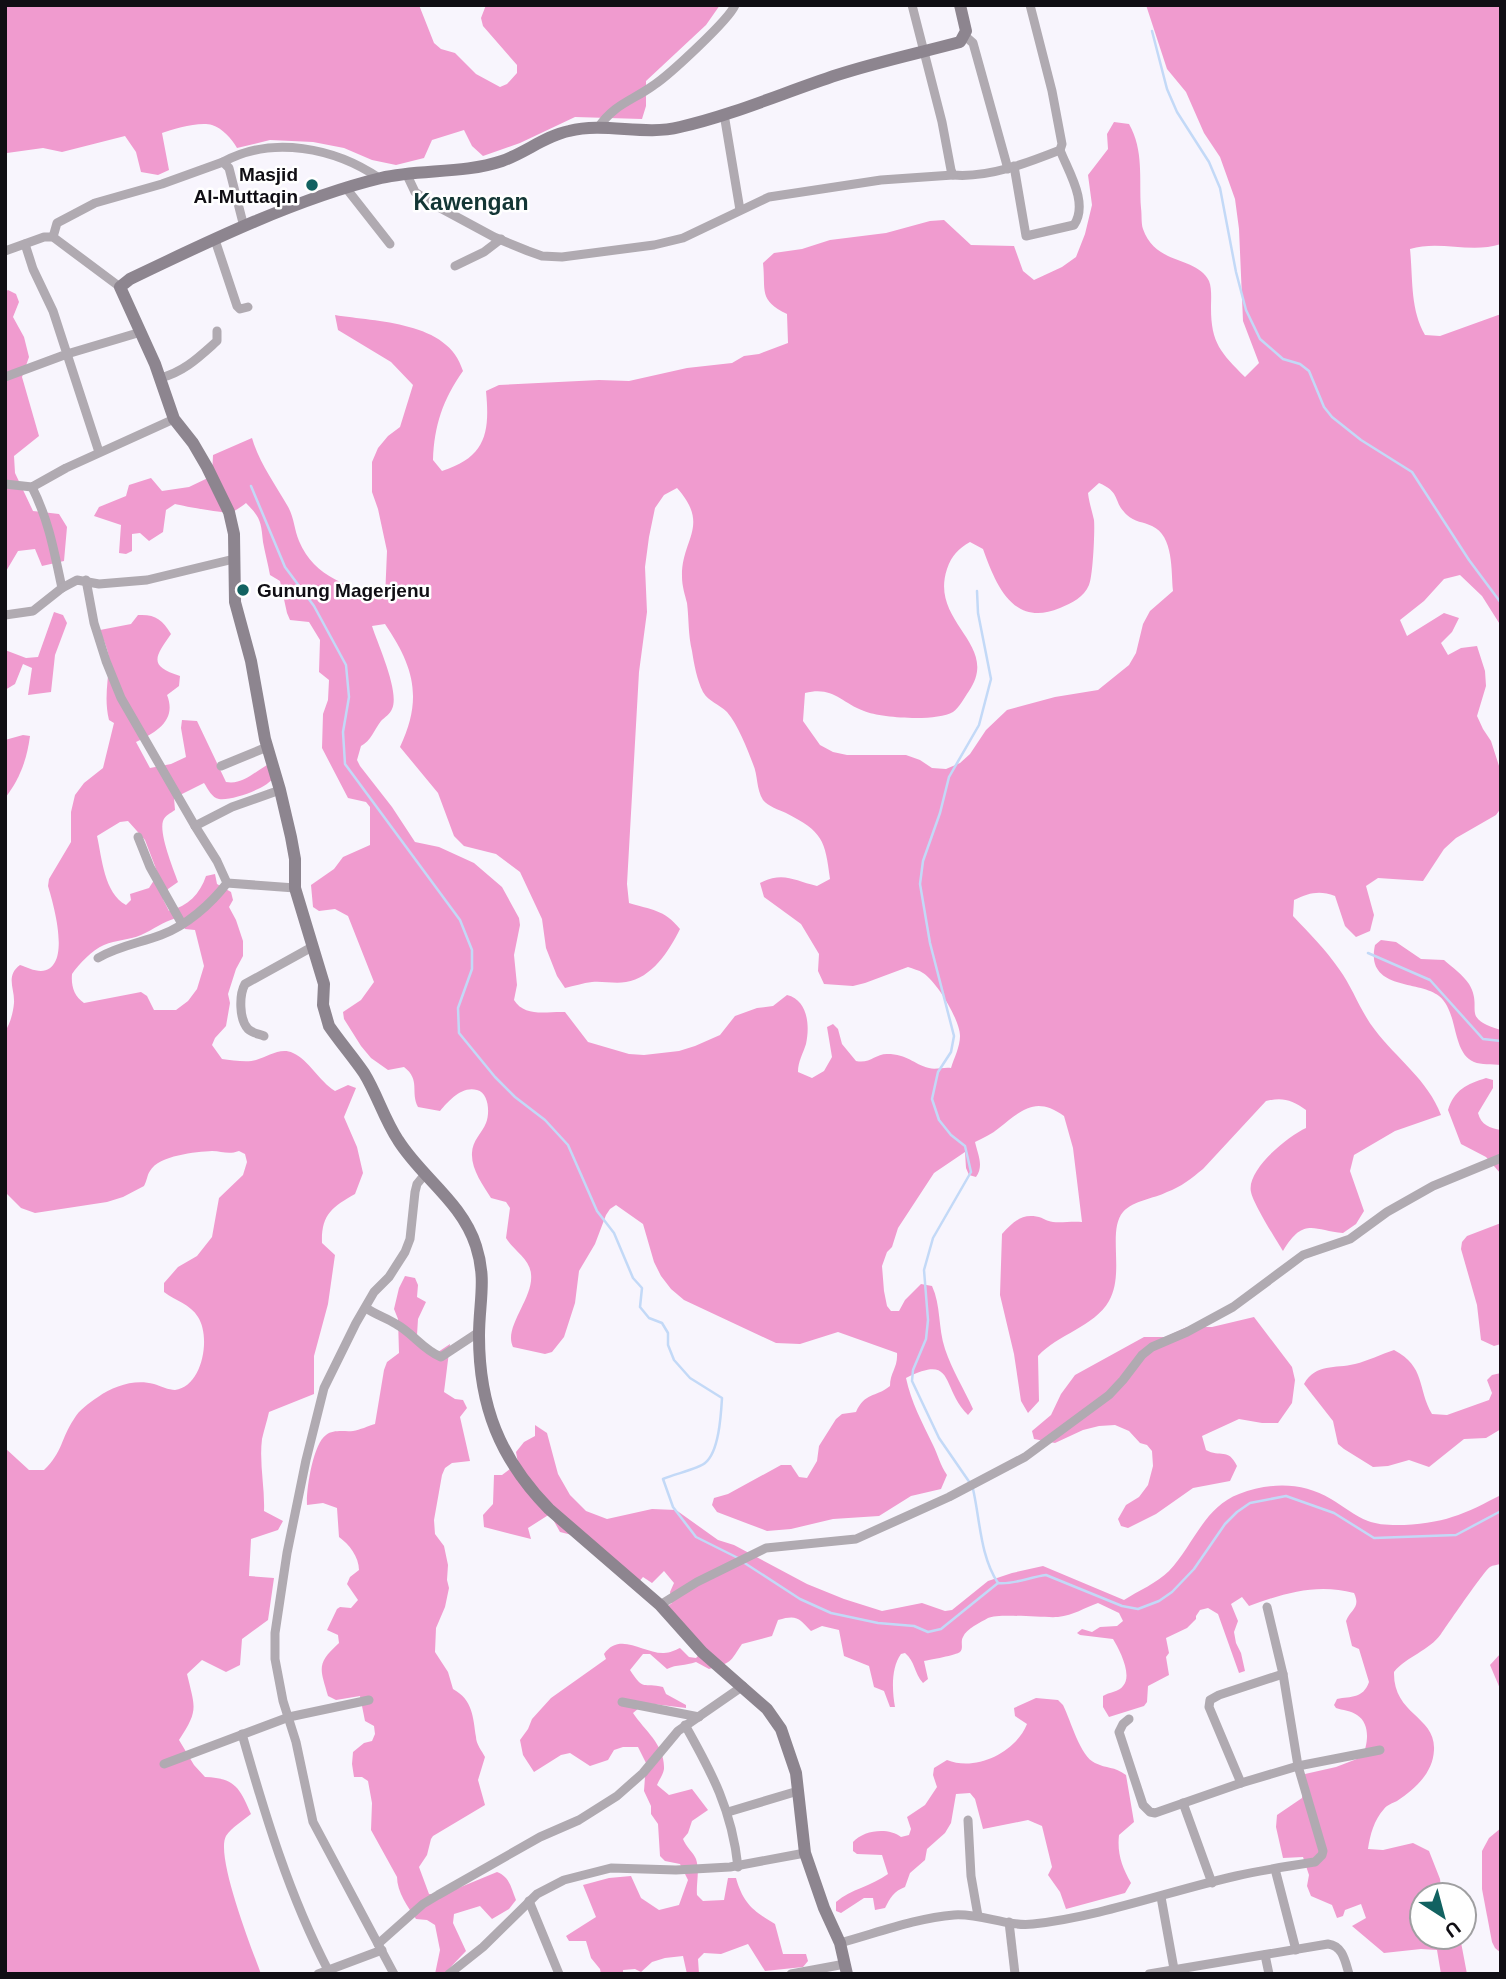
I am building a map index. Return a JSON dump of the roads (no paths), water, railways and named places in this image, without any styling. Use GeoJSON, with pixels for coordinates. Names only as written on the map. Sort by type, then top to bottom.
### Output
{"type":"FeatureCollection","features":[{"type":"Feature","properties":{"kind":"main road"},"geometry":{"type":"LineString","coordinates":[[846,1969],[840,1943],[824,1908],[805,1853],[796,1773],[781,1729],[767,1709],[702,1651],[660,1605],[534,1494],[501,1445],[482,1377],[479,1332],[483,1299],[482,1271],[475,1244],[466,1221],[399,1142],[364,1073],[329,1026],[323,1005],[324,984],[295,888],[295,859],[280,790],[267,747],[251,661],[235,602],[234,534],[229,512],[219,488],[193,443],[174,419],[160,378],[120,287],[130,279],[244,227],[379,178],[503,161],[567,131],[598,128],[666,130],[724,114],[839,74],[960,42],[965,36],[966,27],[960,5]]}},
{"type":"Feature","properties":{"kind":"street"},"geometry":{"type":"LineString","coordinates":[[598,128],[617,107],[661,80],[735,5]]}},
{"type":"Feature","properties":{"kind":"street"},"geometry":{"type":"LineString","coordinates":[[912,5],[953,175]]}},
{"type":"Feature","properties":{"kind":"street"},"geometry":{"type":"LineString","coordinates":[[965,36],[973,43],[1011,167],[1026,236],[1074,225],[1080,212],[1076,189],[1060,150],[1060,130],[1030,5]]}},
{"type":"Feature","properties":{"kind":"street"},"geometry":{"type":"LineString","coordinates":[[724,114],[740,210]]}},
{"type":"Feature","properties":{"kind":"street"},"geometry":{"type":"LineString","coordinates":[[53,237],[57,223],[82,208],[257,149],[274,147],[303,150],[346,159],[379,178]]}},
{"type":"Feature","properties":{"kind":"street"},"geometry":{"type":"LineString","coordinates":[[406,173],[412,188],[419,195],[501,239],[542,256],[562,257],[654,245],[683,238],[769,197],[881,180],[964,176],[1011,167],[1060,150]]}},
{"type":"Feature","properties":{"kind":"street"},"geometry":{"type":"LineString","coordinates":[[223,162],[229,168],[244,227]]}},
{"type":"Feature","properties":{"kind":"street"},"geometry":{"type":"LineString","coordinates":[[346,188],[390,244]]}},
{"type":"Feature","properties":{"kind":"street"},"geometry":{"type":"LineString","coordinates":[[5,251],[44,236],[53,237],[120,287]]}},
{"type":"Feature","properties":{"kind":"street"},"geometry":{"type":"LineString","coordinates":[[455,266],[484,252],[501,239]]}},
{"type":"Feature","properties":{"kind":"street"},"geometry":{"type":"LineString","coordinates":[[215,240],[237,306],[240,309],[248,307]]}},
{"type":"Feature","properties":{"kind":"street"},"geometry":{"type":"LineString","coordinates":[[25,244],[33,269],[53,311],[99,452]]}},
{"type":"Feature","properties":{"kind":"street"},"geometry":{"type":"LineString","coordinates":[[160,378],[186,368],[197,360],[217,341],[217,331]]}},
{"type":"Feature","properties":{"kind":"street"},"geometry":{"type":"LineString","coordinates":[[5,377],[67,354],[141,332]]}},
{"type":"Feature","properties":{"kind":"street"},"geometry":{"type":"LineString","coordinates":[[5,484],[33,487],[99,452],[174,419]]}},
{"type":"Feature","properties":{"kind":"street"},"geometry":{"type":"LineString","coordinates":[[33,487],[52,537],[62,588]]}},
{"type":"Feature","properties":{"kind":"street"},"geometry":{"type":"LineString","coordinates":[[5,615],[33,611],[77,580],[99,584],[147,580],[234,559]]}},
{"type":"Feature","properties":{"kind":"street"},"geometry":{"type":"LineString","coordinates":[[86,580],[94,622],[121,698],[217,860],[227,883]]}},
{"type":"Feature","properties":{"kind":"street"},"geometry":{"type":"LineString","coordinates":[[221,766],[267,747]]}},
{"type":"Feature","properties":{"kind":"street"},"geometry":{"type":"LineString","coordinates":[[195,826],[232,807],[280,790]]}},
{"type":"Feature","properties":{"kind":"street"},"geometry":{"type":"LineString","coordinates":[[138,837],[150,867],[182,924]]}},
{"type":"Feature","properties":{"kind":"street"},"geometry":{"type":"LineString","coordinates":[[98,958],[111,950],[163,935],[182,924],[227,883],[295,888]]}},
{"type":"Feature","properties":{"kind":"street"},"geometry":{"type":"LineString","coordinates":[[264,1036],[252,1032],[243,1019],[241,992],[245,984],[312,947]]}},
{"type":"Feature","properties":{"kind":"street"},"geometry":{"type":"LineString","coordinates":[[660,1605],[697,1582],[766,1548],[856,1539],[949,1497],[1025,1457],[1109,1395],[1142,1355],[1152,1348],[1233,1307],[1303,1255],[1350,1239],[1408,1199],[1460,1173],[1501,1158]]}},
{"type":"Feature","properties":{"kind":"street"},"geometry":{"type":"LineString","coordinates":[[394,1974],[313,1822],[284,1701],[275,1645],[287,1553],[324,1388],[374,1292],[389,1277],[405,1252],[410,1239],[417,1184],[426,1173]]}},
{"type":"Feature","properties":{"kind":"street"},"geometry":{"type":"LineString","coordinates":[[366,1308],[411,1334],[430,1353],[442,1357],[479,1332]]}},
{"type":"Feature","properties":{"kind":"street"},"geometry":{"type":"LineString","coordinates":[[840,1943],[919,1921],[955,1915],[978,1916],[1023,1925],[1045,1922],[1315,1862],[1323,1851],[1298,1766],[1283,1674],[1267,1607]]}},
{"type":"Feature","properties":{"kind":"street"},"geometry":{"type":"LineString","coordinates":[[1241,1783],[1209,1707],[1210,1700],[1283,1674]]}},
{"type":"Feature","properties":{"kind":"street"},"geometry":{"type":"LineString","coordinates":[[318,1974],[380,1947],[423,1904],[540,1837],[579,1820],[617,1796],[643,1773],[668,1740],[685,1725],[743,1686]]}},
{"type":"Feature","properties":{"kind":"street"},"geometry":{"type":"LineString","coordinates":[[164,1764],[289,1717],[369,1700]]}},
{"type":"Feature","properties":{"kind":"street"},"geometry":{"type":"LineString","coordinates":[[622,1702],[699,1717]]}},
{"type":"Feature","properties":{"kind":"street"},"geometry":{"type":"LineString","coordinates":[[1129,1719],[1122,1724],[1119,1732],[1143,1805],[1155,1813],[1298,1766],[1380,1750]]}},
{"type":"Feature","properties":{"kind":"street"},"geometry":{"type":"LineString","coordinates":[[685,1725],[728,1812],[738,1867]]}},
{"type":"Feature","properties":{"kind":"street"},"geometry":{"type":"LineString","coordinates":[[242,1734],[280,1858],[303,1922],[328,1970]]}},
{"type":"Feature","properties":{"kind":"street"},"geometry":{"type":"LineString","coordinates":[[728,1812],[798,1791]]}},
{"type":"Feature","properties":{"kind":"street"},"geometry":{"type":"LineString","coordinates":[[1183,1803],[1212,1883]]}},
{"type":"Feature","properties":{"kind":"street"},"geometry":{"type":"LineString","coordinates":[[968,1820],[971,1876],[978,1916]]}},
{"type":"Feature","properties":{"kind":"street"},"geometry":{"type":"LineString","coordinates":[[449,1974],[482,1947],[529,1901],[564,1880],[611,1868],[676,1870],[738,1867],[805,1853]]}},
{"type":"Feature","properties":{"kind":"street"},"geometry":{"type":"LineString","coordinates":[[1275,1869],[1296,1950]]}},
{"type":"Feature","properties":{"kind":"street"},"geometry":{"type":"LineString","coordinates":[[1161,1897],[1174,1969]]}},
{"type":"Feature","properties":{"kind":"street"},"geometry":{"type":"LineString","coordinates":[[529,1901],[559,1974]]}},
{"type":"Feature","properties":{"kind":"street"},"geometry":{"type":"LineString","coordinates":[[1009,1922],[1015,1974]]}},
{"type":"Feature","properties":{"kind":"street"},"geometry":{"type":"LineString","coordinates":[[1149,1974],[1328,1944],[1335,1945],[1340,1950],[1349,1974]]}},
{"type":"Feature","properties":{"kind":"street"},"geometry":{"type":"LineString","coordinates":[[1265,1955],[1269,1974]]}},
{"type":"Feature","properties":{"kind":"street"},"geometry":{"type":"LineString","coordinates":[[791,1974],[846,1969]]}},
{"type":"Feature","properties":{"kind":"waterway"},"geometry":{"type":"LineString","coordinates":[[1152,31],[1167,89],[1177,112],[1209,162],[1220,188],[1246,310],[1260,339],[1283,359],[1300,364],[1309,371],[1324,407],[1332,417],[1361,440],[1412,472],[1469,560],[1501,603]]}},
{"type":"Feature","properties":{"kind":"waterway"},"geometry":{"type":"LineString","coordinates":[[251,486],[285,567],[314,606],[346,665],[349,697],[343,732],[345,764],[460,920],[472,950],[472,969],[458,1008],[459,1033],[495,1077],[515,1097],[545,1120],[568,1145],[597,1211],[614,1233],[633,1278],[642,1288],[640,1307],[649,1318],[662,1323],[668,1333],[668,1345],[674,1360],[690,1378],[722,1398],[718,1433],[710,1458],[697,1467],[663,1479],[673,1507],[696,1537],[738,1558]]}},
{"type":"Feature","properties":{"kind":"waterway"},"geometry":{"type":"LineString","coordinates":[[970,1483],[939,1438],[912,1381],[913,1370],[926,1339],[928,1320],[924,1270],[933,1238],[971,1172],[965,1146],[951,1135],[939,1120],[932,1099],[938,1072],[951,1052],[954,1036],[930,943],[920,884],[923,861],[949,777],[979,725],[991,679],[978,613],[977,591]]}},
{"type":"Feature","properties":{"kind":"waterway"},"geometry":{"type":"LineString","coordinates":[[1368,953],[1430,980],[1483,1039],[1501,1041]]}},
{"type":"Feature","properties":{"kind":"waterway"},"geometry":{"type":"LineString","coordinates":[[973,1489],[987,1561],[998,1583]]}},
{"type":"Feature","properties":{"kind":"waterway"},"geometry":{"type":"LineString","coordinates":[[743,1562],[800,1599],[831,1613],[878,1623],[914,1626],[928,1632],[941,1629],[998,1583],[1046,1575],[1122,1606],[1138,1609],[1159,1601],[1172,1592],[1194,1569],[1225,1524],[1250,1503],[1286,1496],[1334,1513],[1374,1538],[1456,1535],[1501,1511]]}},
{"type":"Feature","properties":{"kind":"place","name":"Masjid Al-Muttaqin"},"geometry":{"type":"Point","coordinates":[312,185]}},
{"type":"Feature","properties":{"kind":"place","name":"Gunung Magerjenu"},"geometry":{"type":"Point","coordinates":[243,590]}},
{"type":"Feature","properties":{"kind":"district","name":"Kawengan"},"geometry":{"type":"Point","coordinates":[471,202]}}]}
